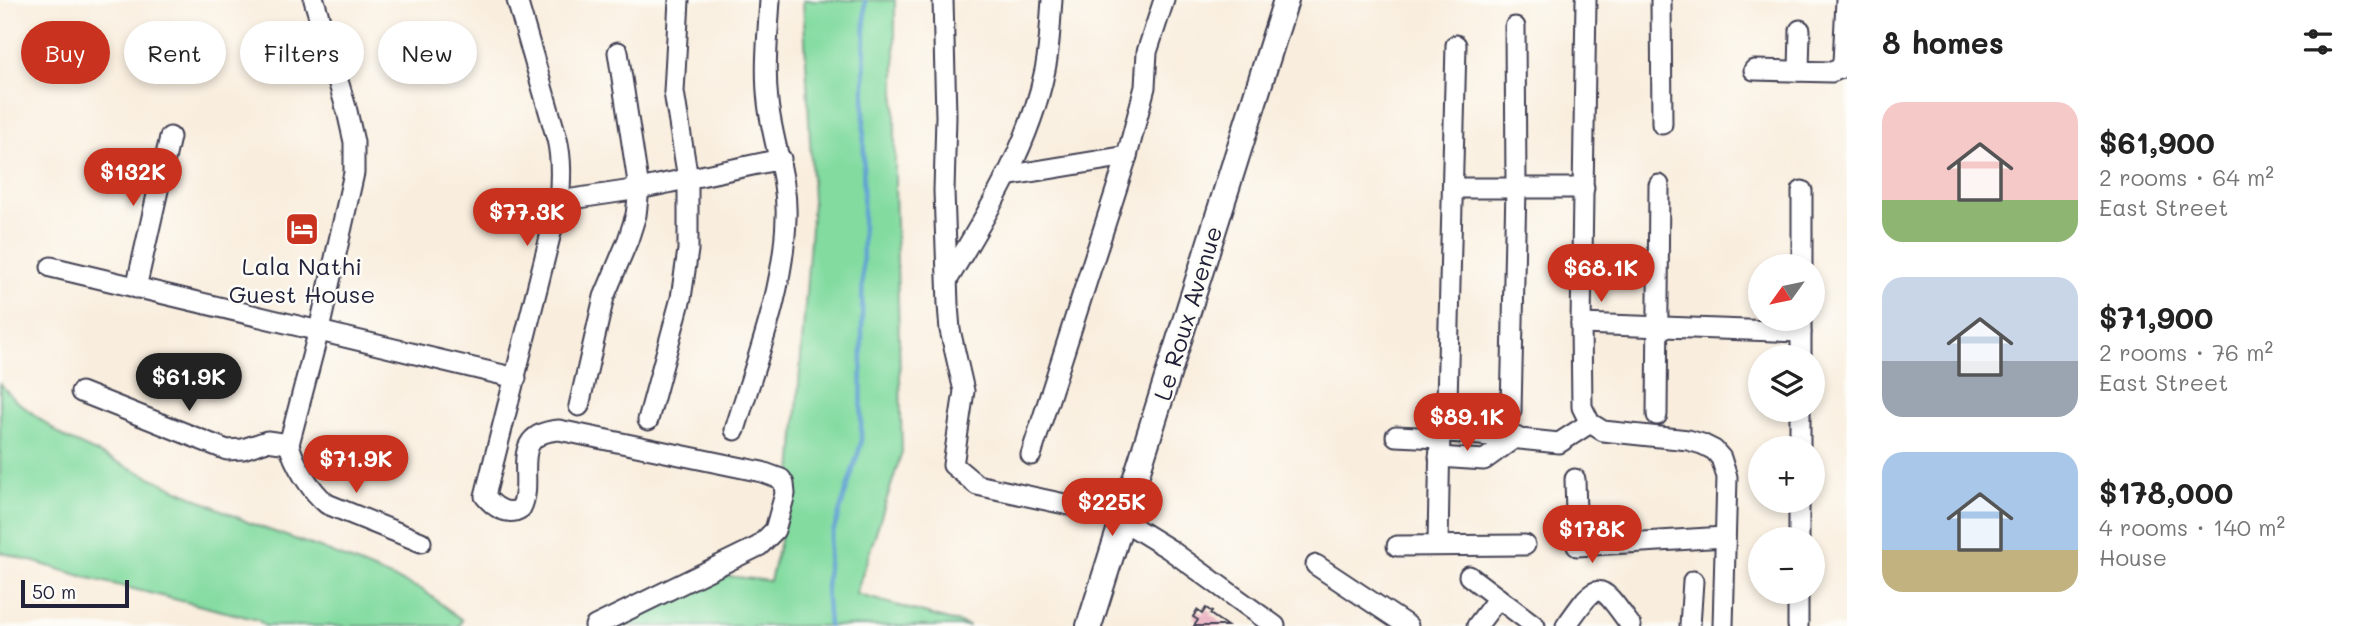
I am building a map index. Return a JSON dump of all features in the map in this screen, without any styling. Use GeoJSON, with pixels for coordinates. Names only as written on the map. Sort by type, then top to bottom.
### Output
{"type":"FeatureCollection","features":[{"type":"Feature","properties":{"kind":"main road","name":"Le Roux Avenue"},"geometry":{"type":"LineString","coordinates":[[1088,626],[1286,0]]}},
{"type":"Feature","properties":{"kind":"street"},"geometry":{"type":"LineString","coordinates":[[314,0],[347,111],[355,158],[352,188],[289,444],[292,454],[317,494],[327,504],[421,542]]}},
{"type":"Feature","properties":{"kind":"street"},"geometry":{"type":"LineString","coordinates":[[517,0],[561,155],[559,201],[485,496],[494,506],[504,510],[517,511],[522,508],[526,496],[527,450],[538,435],[559,430],[762,472],[779,478],[783,482],[785,494],[779,520],[769,538],[760,546],[595,626]]}},
{"type":"Feature","properties":{"kind":"street"},"geometry":{"type":"LineString","coordinates":[[649,420],[682,286],[689,230],[688,179],[674,92],[679,0]]}},
{"type":"Feature","properties":{"kind":"street"},"geometry":{"type":"LineString","coordinates":[[736,430],[779,279],[786,217],[781,159],[767,90],[770,0]]}},
{"type":"Feature","properties":{"kind":"street"},"geometry":{"type":"LineString","coordinates":[[943,0],[946,116],[944,191],[950,330],[964,391],[953,465],[977,485],[1097,511],[1122,520],[1169,549],[1275,626]]}},
{"type":"Feature","properties":{"kind":"street"},"geometry":{"type":"LineString","coordinates":[[948,280],[1006,176],[1041,89],[1048,51],[1052,0]]}},
{"type":"Feature","properties":{"kind":"street"},"geometry":{"type":"LineString","coordinates":[[1031,455],[1127,156],[1145,87],[1147,52],[1164,0]]}},
{"type":"Feature","properties":{"kind":"street"},"geometry":{"type":"LineString","coordinates":[[1586,0],[1581,324],[1583,407],[1590,423],[1603,431],[1688,440],[1714,450],[1721,458],[1727,477],[1723,626]]}},
{"type":"Feature","properties":{"kind":"street"},"geometry":{"type":"LineString","coordinates":[[1661,0],[1662,124]]}},
{"type":"Feature","properties":{"kind":"street"},"geometry":{"type":"LineString","coordinates":[[1754,70],[1832,72],[1839,69],[1843,63],[1846,0]]}},
{"type":"Feature","properties":{"kind":"street"},"geometry":{"type":"LineString","coordinates":[[1511,411],[1516,188],[1515,27]]}},
{"type":"Feature","properties":{"kind":"street"},"geometry":{"type":"LineString","coordinates":[[1799,71],[1800,30]]}},
{"type":"Feature","properties":{"kind":"street"},"geometry":{"type":"LineString","coordinates":[[1447,402],[1456,45]]}},
{"type":"Feature","properties":{"kind":"street"},"geometry":{"type":"LineString","coordinates":[[579,406],[604,298],[628,240],[636,215],[639,189],[618,52]]}},
{"type":"Feature","properties":{"kind":"street"},"geometry":{"type":"LineString","coordinates":[[136,288],[170,137]]}},
{"type":"Feature","properties":{"kind":"street"},"geometry":{"type":"LineString","coordinates":[[1006,176],[1127,156]]}},
{"type":"Feature","properties":{"kind":"street"},"geometry":{"type":"LineString","coordinates":[[559,201],[639,189],[781,159]]}},
{"type":"Feature","properties":{"kind":"street"},"geometry":{"type":"LineString","coordinates":[[1657,415],[1659,185]]}},
{"type":"Feature","properties":{"kind":"street"},"geometry":{"type":"LineString","coordinates":[[1453,188],[1584,188]]}},
{"type":"Feature","properties":{"kind":"street"},"geometry":{"type":"LineString","coordinates":[[1801,254],[1802,191]]}},
{"type":"Feature","properties":{"kind":"street"},"geometry":{"type":"LineString","coordinates":[[51,267],[516,378]]}},
{"type":"Feature","properties":{"kind":"street"},"geometry":{"type":"LineString","coordinates":[[1581,324],[1748,325]]}},
{"type":"Feature","properties":{"kind":"street"},"geometry":{"type":"LineString","coordinates":[[81,392],[228,450],[243,449],[267,441],[289,444]]}},
{"type":"Feature","properties":{"kind":"street"},"geometry":{"type":"LineString","coordinates":[[1396,436],[1440,442],[1516,437],[1559,443],[1590,423]]}},
{"type":"Feature","properties":{"kind":"street"},"geometry":{"type":"LineString","coordinates":[[1440,442],[1484,460],[1516,437]]}},
{"type":"Feature","properties":{"kind":"street"},"geometry":{"type":"LineString","coordinates":[[1438,545],[1440,442]]}},
{"type":"Feature","properties":{"kind":"street"},"geometry":{"type":"LineString","coordinates":[[1575,479],[1577,546],[1725,537]]}},
{"type":"Feature","properties":{"kind":"street"},"geometry":{"type":"LineString","coordinates":[[1397,546],[1525,545]]}},
{"type":"Feature","properties":{"kind":"street"},"geometry":{"type":"LineString","coordinates":[[1316,565],[1408,626]]}},
{"type":"Feature","properties":{"kind":"street"},"geometry":{"type":"LineString","coordinates":[[1469,576],[1535,626]]}},
{"type":"Feature","properties":{"kind":"street"},"geometry":{"type":"LineString","coordinates":[[1690,626],[1693,581]]}},
{"type":"Feature","properties":{"kind":"street"},"geometry":{"type":"LineString","coordinates":[[1566,626],[1587,597],[1601,591],[1608,594],[1631,626]]}},
{"type":"Feature","properties":{"kind":"street"},"geometry":{"type":"LineString","coordinates":[[1476,626],[1498,598]]}},
{"type":"Feature","properties":{"kind":"street"},"geometry":{"type":"LineString","coordinates":[[1798,604],[1798,626]]}},
{"type":"Feature","properties":{"kind":"green space"},"geometry":{"type":"Polygon","coordinates":[[[803,0],[895,0],[895,186],[902,452],[856,594],[970,626],[605,626],[720,575],[770,581],[790,500],[813,201],[803,0]]]}},
{"type":"Feature","properties":{"kind":"green space"},"geometry":{"type":"Polygon","coordinates":[[[0,384],[15,400],[65,438],[252,524],[423,590],[462,620],[459,626],[265,626],[258,620],[89,578],[0,552],[0,384]]]}},
{"type":"Feature","properties":{"kind":"building"},"geometry":{"type":"Polygon","coordinates":[[[1206,608],[1227,626],[1194,626],[1198,620],[1193,617],[1197,610],[1202,614],[1206,608]]]}},
{"type":"Feature","properties":{"kind":"waterway"},"geometry":{"type":"LineString","coordinates":[[829,626],[826,588],[830,542],[861,444],[865,0]]}},
{"type":"Feature","properties":{"kind":"place","name":"Lala Nathi Guest House"},"geometry":{"type":"Point","coordinates":[302,229]}}]}
